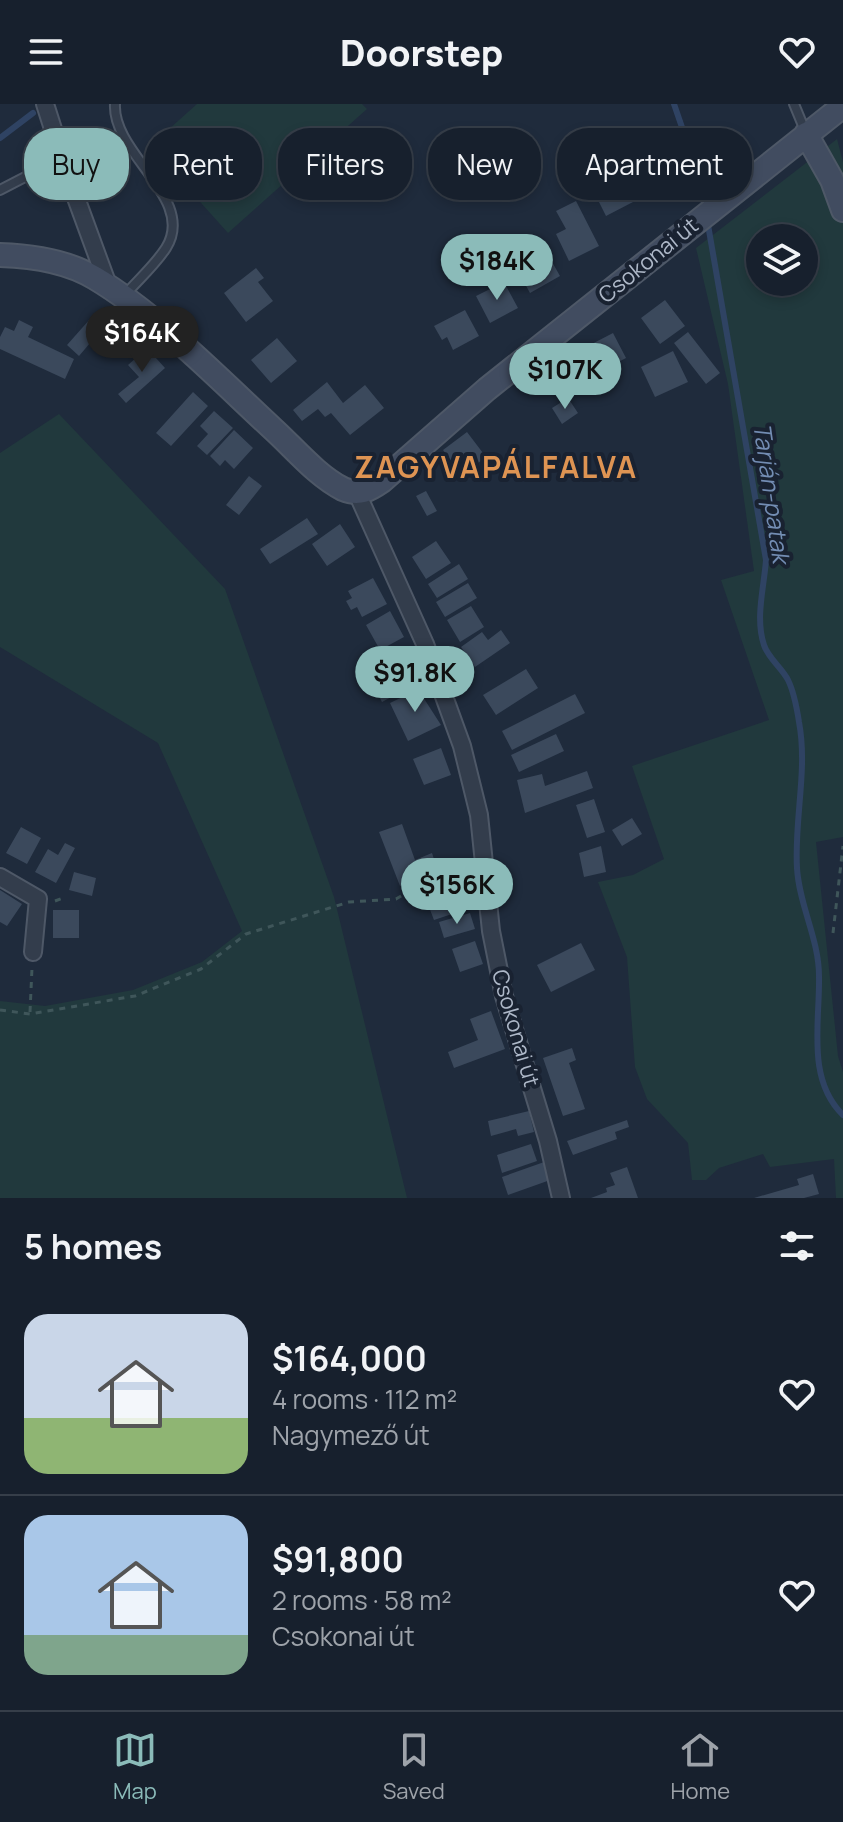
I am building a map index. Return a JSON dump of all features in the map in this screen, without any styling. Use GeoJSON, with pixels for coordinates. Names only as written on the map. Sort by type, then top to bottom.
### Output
{"type":"FeatureCollection","features":[{"type":"Feature","properties":{"kind":"main road","name":"Csokonai út"},"geometry":{"type":"LineString","coordinates":[[357,493],[382,481],[487,389],[843,106]]}},
{"type":"Feature","properties":{"kind":"main road"},"geometry":{"type":"LineString","coordinates":[[806,134],[832,180],[843,210]]}},
{"type":"Feature","properties":{"kind":"main road"},"geometry":{"type":"LineString","coordinates":[[1,253],[62,264],[92,276],[117,292],[218,378],[328,480],[357,493]]}},
{"type":"Feature","properties":{"kind":"street"},"geometry":{"type":"LineString","coordinates":[[45,104],[53,128]]}},
{"type":"Feature","properties":{"kind":"street"},"geometry":{"type":"LineString","coordinates":[[78,200],[117,292]]}},
{"type":"Feature","properties":{"kind":"street","name":"Csokonai út"},"geometry":{"type":"LineString","coordinates":[[357,493],[425,644],[462,746],[479,815],[491,931],[504,996],[548,1141],[561,1198]]}},
{"type":"Feature","properties":{"kind":"street"},"geometry":{"type":"LineString","coordinates":[[0,877],[38,899],[33,952]]}},
{"type":"Feature","properties":{"kind":"lane"},"geometry":{"type":"LineString","coordinates":[[115,104],[119,130],[164,197],[172,224],[165,249],[117,292]]}},
{"type":"Feature","properties":{"kind":"lane"},"geometry":{"type":"LineString","coordinates":[[794,104],[806,134]]}},
{"type":"Feature","properties":{"kind":"lane"},"geometry":{"type":"LineString","coordinates":[[0,190],[24,178]]}},
{"type":"Feature","properties":{"kind":"path"},"geometry":{"type":"LineString","coordinates":[[833,933],[843,846]]}},
{"type":"Feature","properties":{"kind":"path"},"geometry":{"type":"LineString","coordinates":[[0,1010],[30,1014],[135,996],[201,969],[246,934],[349,902],[396,899],[413,889],[484,866]]}},
{"type":"Feature","properties":{"kind":"path"},"geometry":{"type":"LineString","coordinates":[[30,1014],[33,952]]}},
{"type":"Feature","properties":{"kind":"green space"},"geometry":{"type":"Polygon","coordinates":[[[197,104],[362,104],[367,109],[346,128],[278,128],[278,188],[228,233],[198,200],[262,200],[262,128],[170,128],[197,104]]]}},
{"type":"Feature","properties":{"kind":"green space"},"geometry":{"type":"Polygon","coordinates":[[[837,139],[843,162],[843,837],[816,842],[838,1056],[843,1072],[843,1198],[836,1198],[834,1159],[770,1167],[763,1154],[719,1168],[706,1180],[692,1180],[688,1143],[647,1099],[635,1067],[627,957],[598,882],[633,875],[664,859],[632,766],[769,720],[721,580],[754,571],[728,384],[696,248],[837,139]]]}},
{"type":"Feature","properties":{"kind":"green space"},"geometry":{"type":"Polygon","coordinates":[[[59,414],[225,589],[334,897],[407,1198],[0,1198],[0,1001],[45,1006],[133,990],[202,962],[242,931],[158,743],[0,647],[0,453],[59,414]]]}},
{"type":"Feature","properties":{"kind":"building"},"geometry":{"type":"Polygon","coordinates":[[[598,200],[632,200],[633,202],[606,216],[598,200]]]}},
{"type":"Feature","properties":{"kind":"building"},"geometry":{"type":"Polygon","coordinates":[[[576,201],[599,246],[569,261],[556,234],[566,229],[556,211],[576,201]]]}},
{"type":"Feature","properties":{"kind":"building"},"geometry":{"type":"Polygon","coordinates":[[[538,237],[560,276],[530,293],[519,273],[530,268],[519,247],[538,237]]]}},
{"type":"Feature","properties":{"kind":"building"},"geometry":{"type":"Polygon","coordinates":[[[256,268],[264,278],[258,282],[273,301],[246,322],[224,293],[256,268]]]}},
{"type":"Feature","properties":{"kind":"building"},"geometry":{"type":"Polygon","coordinates":[[[504,282],[518,308],[490,323],[476,296],[504,282]]]}},
{"type":"Feature","properties":{"kind":"building"},"geometry":{"type":"Polygon","coordinates":[[[665,300],[685,326],[660,344],[641,318],[665,300]]]}},
{"type":"Feature","properties":{"kind":"building"},"geometry":{"type":"Polygon","coordinates":[[[465,310],[479,336],[453,350],[447,337],[442,340],[434,326],[465,310]]]}},
{"type":"Feature","properties":{"kind":"building"},"geometry":{"type":"Polygon","coordinates":[[[90,319],[102,329],[79,356],[67,345],[90,319]]]}},
{"type":"Feature","properties":{"kind":"building"},"geometry":{"type":"Polygon","coordinates":[[[19,320],[33,327],[28,337],[74,359],[65,379],[0,349],[0,337],[5,327],[14,331],[19,320]]]}},
{"type":"Feature","properties":{"kind":"building"},"geometry":{"type":"Polygon","coordinates":[[[688,332],[720,373],[706,384],[674,343],[688,332]]]}},
{"type":"Feature","properties":{"kind":"building"},"geometry":{"type":"Polygon","coordinates":[[[613,333],[626,358],[599,372],[586,347],[613,333]]]}},
{"type":"Feature","properties":{"kind":"building"},"geometry":{"type":"Polygon","coordinates":[[[277,338],[297,361],[271,383],[251,360],[277,338]]]}},
{"type":"Feature","properties":{"kind":"building"},"geometry":{"type":"Polygon","coordinates":[[[147,348],[165,368],[126,403],[118,394],[139,377],[128,365],[147,348]]]}},
{"type":"Feature","properties":{"kind":"building"},"geometry":{"type":"Polygon","coordinates":[[[673,351],[688,382],[655,397],[641,367],[673,351]]]}},
{"type":"Feature","properties":{"kind":"building"},"geometry":{"type":"Polygon","coordinates":[[[564,361],[578,381],[558,395],[545,375],[564,361]]]}},
{"type":"Feature","properties":{"kind":"building"},"geometry":{"type":"Polygon","coordinates":[[[327,382],[343,403],[365,385],[384,408],[350,435],[331,413],[325,417],[318,409],[302,421],[293,410],[327,382]]]}},
{"type":"Feature","properties":{"kind":"building"},"geometry":{"type":"Polygon","coordinates":[[[193,392],[208,406],[171,446],[156,433],[193,392]]]}},
{"type":"Feature","properties":{"kind":"building"},"geometry":{"type":"Polygon","coordinates":[[[568,398],[578,413],[562,424],[552,408],[568,398]]]}},
{"type":"Feature","properties":{"kind":"building"},"geometry":{"type":"Polygon","coordinates":[[[214,411],[233,428],[207,455],[197,446],[208,434],[200,426],[214,411]]]}},
{"type":"Feature","properties":{"kind":"building"},"geometry":{"type":"Polygon","coordinates":[[[234,430],[253,448],[234,469],[225,460],[220,466],[210,456],[234,430]]]}},
{"type":"Feature","properties":{"kind":"building"},"geometry":{"type":"Polygon","coordinates":[[[467,432],[486,457],[462,475],[443,450],[467,432]]]}},
{"type":"Feature","properties":{"kind":"building"},"geometry":{"type":"Polygon","coordinates":[[[249,476],[262,486],[239,515],[226,505],[249,476]]]}},
{"type":"Feature","properties":{"kind":"building"},"geometry":{"type":"Polygon","coordinates":[[[426,491],[437,511],[427,516],[416,496],[426,491]]]}},
{"type":"Feature","properties":{"kind":"building"},"geometry":{"type":"Polygon","coordinates":[[[307,518],[318,534],[270,564],[260,549],[307,518]]]}},
{"type":"Feature","properties":{"kind":"building"},"geometry":{"type":"Polygon","coordinates":[[[340,524],[355,547],[327,566],[312,544],[340,524]]]}},
{"type":"Feature","properties":{"kind":"building"},"geometry":{"type":"Polygon","coordinates":[[[436,541],[451,563],[426,579],[412,557],[436,541]]]}},
{"type":"Feature","properties":{"kind":"building"},"geometry":{"type":"Polygon","coordinates":[[[459,564],[468,579],[437,598],[428,584],[459,564]]]}},
{"type":"Feature","properties":{"kind":"building"},"geometry":{"type":"Polygon","coordinates":[[[373,578],[387,604],[362,617],[357,607],[351,610],[346,601],[352,598],[348,591],[373,578]]]}},
{"type":"Feature","properties":{"kind":"building"},"geometry":{"type":"Polygon","coordinates":[[[468,583],[477,598],[445,617],[436,602],[468,583]]]}},
{"type":"Feature","properties":{"kind":"building"},"geometry":{"type":"Polygon","coordinates":[[[471,606],[484,627],[460,642],[447,620],[471,606]]]}},
{"type":"Feature","properties":{"kind":"building"},"geometry":{"type":"Polygon","coordinates":[[[390,611],[404,637],[380,650],[366,625],[390,611]]]}},
{"type":"Feature","properties":{"kind":"building"},"geometry":{"type":"Polygon","coordinates":[[[501,630],[510,643],[475,667],[461,647],[482,632],[488,640],[501,630]]]}},
{"type":"Feature","properties":{"kind":"building"},"geometry":{"type":"Polygon","coordinates":[[[411,652],[423,680],[382,702],[369,677],[377,673],[382,682],[399,673],[393,663],[411,652]]]}},
{"type":"Feature","properties":{"kind":"building"},"geometry":{"type":"Polygon","coordinates":[[[526,669],[538,688],[496,715],[483,695],[526,669]]]}},
{"type":"Feature","properties":{"kind":"building"},"geometry":{"type":"Polygon","coordinates":[[[423,687],[427,696],[423,697],[441,725],[408,741],[390,703],[423,687]]]}},
{"type":"Feature","properties":{"kind":"building"},"geometry":{"type":"Polygon","coordinates":[[[575,694],[585,713],[512,750],[502,731],[575,694]]]}},
{"type":"Feature","properties":{"kind":"building"},"geometry":{"type":"Polygon","coordinates":[[[556,734],[564,751],[519,772],[511,755],[556,734]]]}},
{"type":"Feature","properties":{"kind":"building"},"geometry":{"type":"Polygon","coordinates":[[[441,748],[451,775],[424,785],[413,759],[441,748]]]}},
{"type":"Feature","properties":{"kind":"building"},"geometry":{"type":"Polygon","coordinates":[[[587,771],[593,788],[525,813],[517,780],[542,774],[545,786],[587,771]]]}},
{"type":"Feature","properties":{"kind":"building"},"geometry":{"type":"Polygon","coordinates":[[[594,799],[605,832],[587,838],[576,805],[594,799]]]}},
{"type":"Feature","properties":{"kind":"building"},"geometry":{"type":"Polygon","coordinates":[[[632,818],[642,834],[622,846],[612,830],[632,818]]]}},
{"type":"Feature","properties":{"kind":"building"},"geometry":{"type":"Polygon","coordinates":[[[402,824],[415,860],[432,853],[438,871],[400,886],[379,832],[402,824]]]}},
{"type":"Feature","properties":{"kind":"building"},"geometry":{"type":"Polygon","coordinates":[[[21,827],[41,838],[27,864],[6,853],[21,827]]]}},
{"type":"Feature","properties":{"kind":"building"},"geometry":{"type":"Polygon","coordinates":[[[65,843],[75,848],[56,883],[35,872],[48,849],[58,855],[65,843]]]}},
{"type":"Feature","properties":{"kind":"building"},"geometry":{"type":"Polygon","coordinates":[[[601,846],[606,872],[584,877],[579,853],[601,846]]]}},
{"type":"Feature","properties":{"kind":"building"},"geometry":{"type":"Polygon","coordinates":[[[74,872],[96,878],[92,896],[69,890],[74,872]]]}},
{"type":"Feature","properties":{"kind":"building"},"geometry":{"type":"Polygon","coordinates":[[[0,890],[22,904],[7,926],[0,922],[0,890]]]}},
{"type":"Feature","properties":{"kind":"building"},"geometry":{"type":"Polygon","coordinates":[[[448,901],[452,914],[434,920],[429,907],[448,901]]]}},
{"type":"Feature","properties":{"kind":"building"},"geometry":{"type":"Polygon","coordinates":[[[53,910],[79,910],[79,938],[53,938],[53,910]]]}},
{"type":"Feature","properties":{"kind":"building"},"geometry":{"type":"Polygon","coordinates":[[[470,913],[475,929],[444,938],[439,922],[470,913]]]}},
{"type":"Feature","properties":{"kind":"building"},"geometry":{"type":"Polygon","coordinates":[[[475,941],[483,964],[460,972],[452,949],[475,941]]]}},
{"type":"Feature","properties":{"kind":"building"},"geometry":{"type":"Polygon","coordinates":[[[581,943],[595,970],[551,992],[537,965],[581,943]]]}},
{"type":"Feature","properties":{"kind":"building"},"geometry":{"type":"Polygon","coordinates":[[[491,1011],[505,1049],[454,1068],[448,1052],[478,1040],[470,1019],[491,1011]]]}},
{"type":"Feature","properties":{"kind":"building"},"geometry":{"type":"Polygon","coordinates":[[[572,1048],[576,1060],[569,1063],[585,1109],[563,1116],[543,1058],[572,1048]]]}},
{"type":"Feature","properties":{"kind":"building"},"geometry":{"type":"Polygon","coordinates":[[[529,1111],[534,1132],[518,1136],[516,1129],[491,1136],[488,1121],[529,1111]]]}},
{"type":"Feature","properties":{"kind":"building"},"geometry":{"type":"Polygon","coordinates":[[[627,1120],[629,1127],[615,1132],[617,1139],[573,1155],[567,1141],[627,1120]]]}},
{"type":"Feature","properties":{"kind":"building"},"geometry":{"type":"Polygon","coordinates":[[[531,1144],[537,1161],[502,1173],[497,1155],[531,1144]]]}},
{"type":"Feature","properties":{"kind":"building"},"geometry":{"type":"Polygon","coordinates":[[[547,1161],[553,1179],[508,1195],[502,1177],[547,1161]]]}},
{"type":"Feature","properties":{"kind":"building"},"geometry":{"type":"Polygon","coordinates":[[[627,1167],[638,1198],[591,1198],[615,1185],[610,1173],[627,1167]]]}},
{"type":"Feature","properties":{"kind":"building"},"geometry":{"type":"Polygon","coordinates":[[[813,1174],[819,1194],[804,1198],[754,1198],[799,1185],[797,1179],[813,1174]]]}},
{"type":"Feature","properties":{"kind":"waterway","name":"Tarján-patak"},"geometry":{"type":"LineString","coordinates":[[674,104],[697,171],[705,208]]}},
{"type":"Feature","properties":{"kind":"waterway"},"geometry":{"type":"LineString","coordinates":[[0,138],[33,113]]}},
{"type":"Feature","properties":{"kind":"waterway","name":"Tarján-patak"},"geometry":{"type":"LineString","coordinates":[[707,219],[766,560],[761,635],[766,650],[790,685],[799,722],[802,777],[797,868],[818,962],[819,1067],[831,1101],[843,1115]]}},
{"type":"Feature","properties":{"kind":"district","name":"ZAGYVAPÁLFALVA"},"geometry":{"type":"Point","coordinates":[496,468]}}]}
